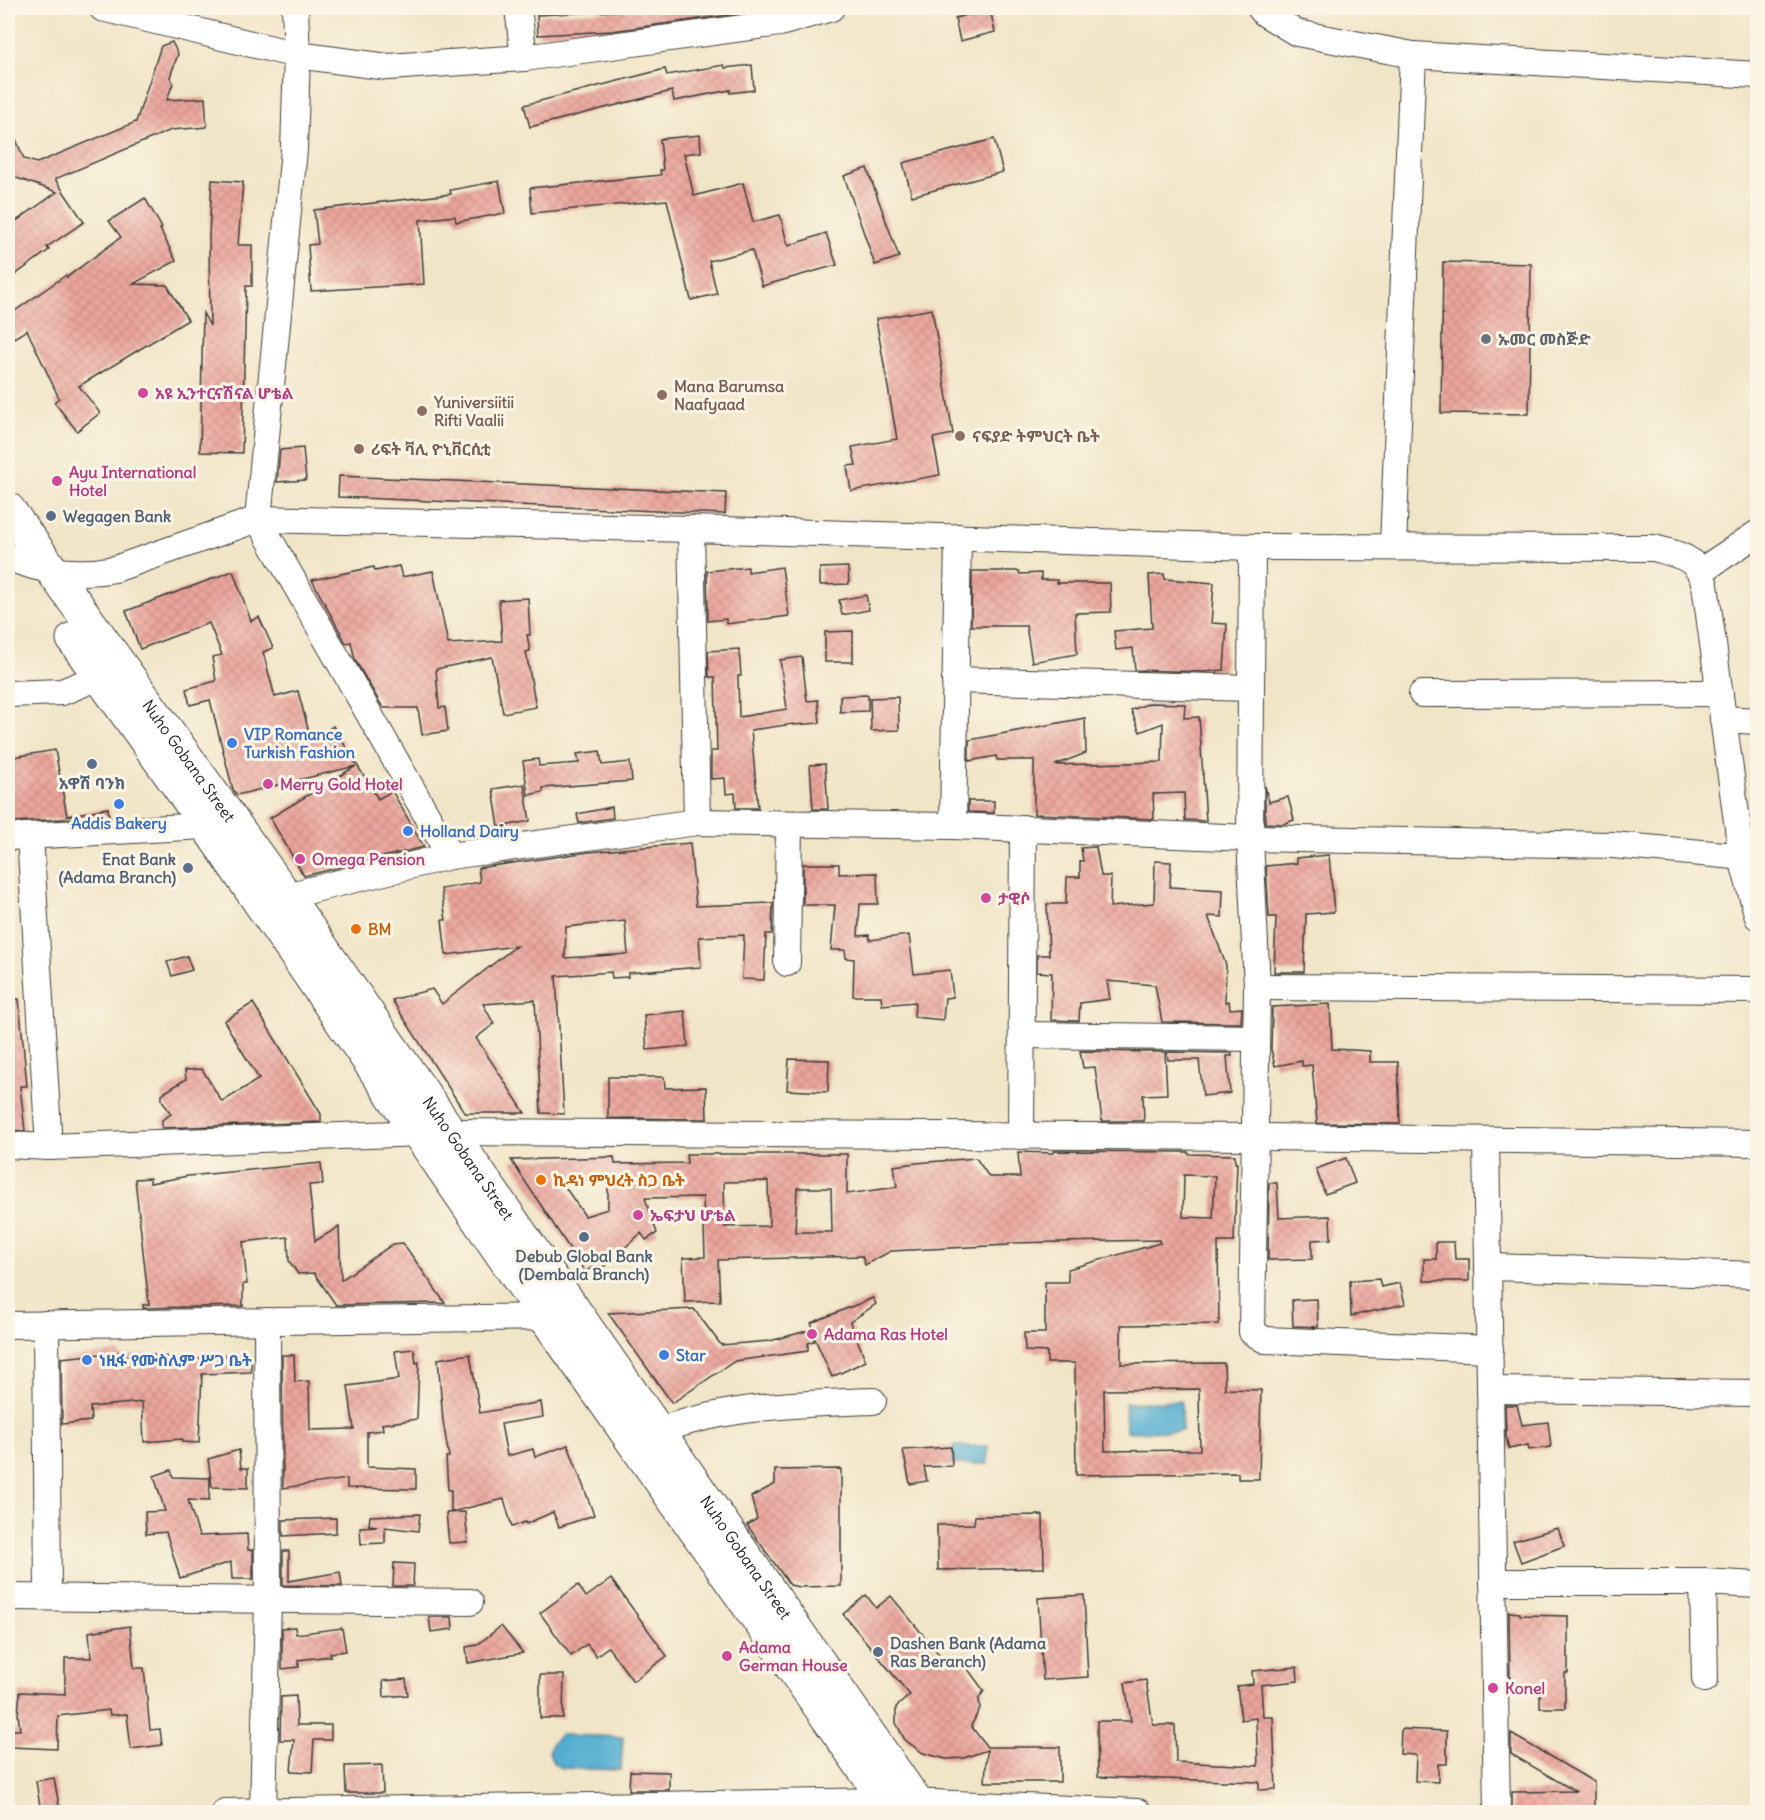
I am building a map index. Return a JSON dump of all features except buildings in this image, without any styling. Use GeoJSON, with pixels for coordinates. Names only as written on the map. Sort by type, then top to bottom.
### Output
{"type":"FeatureCollection","features":[{"type":"Feature","properties":{"kind":"main road","name":"Nuho Gobana Street"},"geometry":{"type":"LineString","coordinates":[[8,509],[22,558],[99,677],[220,825],[286,896],[434,1133],[545,1317],[645,1436]]}},
{"type":"Feature","properties":{"kind":"main road","name":"Nuho Gobana Street"},"geometry":{"type":"LineString","coordinates":[[22,558],[220,825],[904,1807]]}},
{"type":"Feature","properties":{"kind":"street"},"geometry":{"type":"LineString","coordinates":[[102,8],[297,55],[388,67],[524,58],[831,8]]}},
{"type":"Feature","properties":{"kind":"street"},"geometry":{"type":"LineString","coordinates":[[295,8],[297,55],[294,150],[258,519],[450,856]]}},
{"type":"Feature","properties":{"kind":"street"},"geometry":{"type":"LineString","coordinates":[[518,8],[524,58]]}},
{"type":"Feature","properties":{"kind":"street"},"geometry":{"type":"LineString","coordinates":[[1260,8],[1264,13],[1297,33],[1413,55],[1758,75]]}},
{"type":"Feature","properties":{"kind":"street"},"geometry":{"type":"LineString","coordinates":[[1393,547],[1413,55]]}},
{"type":"Feature","properties":{"kind":"street"},"geometry":{"type":"LineString","coordinates":[[22,558],[94,573],[115,569],[258,519],[691,529],[1252,547],[1654,548],[1708,566]]}},
{"type":"Feature","properties":{"kind":"street"},"geometry":{"type":"LineString","coordinates":[[691,529],[697,822]]}},
{"type":"Feature","properties":{"kind":"street"},"geometry":{"type":"LineString","coordinates":[[1758,533],[1708,566],[1705,585],[1723,719],[1750,858],[1758,917]]}},
{"type":"Feature","properties":{"kind":"street"},"geometry":{"type":"LineString","coordinates":[[953,826],[958,537]]}},
{"type":"Feature","properties":{"kind":"street"},"geometry":{"type":"LineString","coordinates":[[1252,547],[1250,838],[1257,987],[1252,1332],[1265,1340],[1490,1349]]}},
{"type":"Feature","properties":{"kind":"street"},"geometry":{"type":"LineString","coordinates":[[8,694],[62,692],[99,677]]}},
{"type":"Feature","properties":{"kind":"street"},"geometry":{"type":"LineString","coordinates":[[955,680],[1251,688]]}},
{"type":"Feature","properties":{"kind":"street"},"geometry":{"type":"LineString","coordinates":[[1422,694],[1720,693]]}},
{"type":"Feature","properties":{"kind":"street"},"geometry":{"type":"LineString","coordinates":[[1723,719],[1758,721]]}},
{"type":"Feature","properties":{"kind":"street"},"geometry":{"type":"LineString","coordinates":[[286,896],[450,856],[697,822],[953,826],[1250,838],[1613,845],[1750,858]]}},
{"type":"Feature","properties":{"kind":"street"},"geometry":{"type":"LineString","coordinates":[[787,963],[789,824]]}},
{"type":"Feature","properties":{"kind":"street"},"geometry":{"type":"LineString","coordinates":[[49,1146],[19,836],[220,825]]}},
{"type":"Feature","properties":{"kind":"street"},"geometry":{"type":"LineString","coordinates":[[1021,1136],[1023,828]]}},
{"type":"Feature","properties":{"kind":"street"},"geometry":{"type":"LineString","coordinates":[[1257,987],[1758,990]]}},
{"type":"Feature","properties":{"kind":"street"},"geometry":{"type":"LineString","coordinates":[[1022,1035],[1256,1038]]}},
{"type":"Feature","properties":{"kind":"street"},"geometry":{"type":"LineString","coordinates":[[8,1145],[49,1146],[434,1133],[1256,1137],[1758,1143]]}},
{"type":"Feature","properties":{"kind":"street"},"geometry":{"type":"LineString","coordinates":[[1486,1140],[1497,1812]]}},
{"type":"Feature","properties":{"kind":"street"},"geometry":{"type":"LineString","coordinates":[[1488,1268],[1758,1275]]}},
{"type":"Feature","properties":{"kind":"street"},"geometry":{"type":"LineString","coordinates":[[8,1325],[545,1317]]}},
{"type":"Feature","properties":{"kind":"street"},"geometry":{"type":"LineString","coordinates":[[263,1812],[267,1598],[267,1321]]}},
{"type":"Feature","properties":{"kind":"street"},"geometry":{"type":"LineString","coordinates":[[46,1324],[48,1597]]}},
{"type":"Feature","properties":{"kind":"street"},"geometry":{"type":"LineString","coordinates":[[1490,1390],[1758,1393]]}},
{"type":"Feature","properties":{"kind":"street"},"geometry":{"type":"LineString","coordinates":[[645,1436],[723,1413],[787,1404],[873,1401]]}},
{"type":"Feature","properties":{"kind":"street"},"geometry":{"type":"LineString","coordinates":[[1493,1582],[1703,1582],[1758,1585]]}},
{"type":"Feature","properties":{"kind":"street"},"geometry":{"type":"LineString","coordinates":[[1703,1582],[1705,1679]]}},
{"type":"Feature","properties":{"kind":"street"},"geometry":{"type":"LineString","coordinates":[[8,1596],[470,1602]]}},
{"type":"Feature","properties":{"kind":"street"},"geometry":{"type":"LineString","coordinates":[[225,1812],[904,1807],[1138,1812]]}},
{"type":"Feature","properties":{"kind":"water"},"geometry":{"type":"Polygon","coordinates":[[[1181,1401],[1182,1431],[1126,1432],[1125,1403],[1181,1401]]]}},
{"type":"Feature","properties":{"kind":"water"},"geometry":{"type":"Polygon","coordinates":[[[953,1446],[988,1446],[988,1464],[953,1464],[953,1446]]]}},
{"type":"Feature","properties":{"kind":"water"},"geometry":{"type":"Polygon","coordinates":[[[560,1735],[623,1737],[621,1770],[561,1768],[553,1763],[549,1752],[552,1743],[560,1735]]]}},
{"type":"Feature","properties":{"kind":"place","name":"ኡመር መስጅድ"},"geometry":{"type":"Point","coordinates":[1486,339]}},
{"type":"Feature","properties":{"kind":"place","name":"አዩ ኢንተርናሽናል ሆቴል"},"geometry":{"type":"Point","coordinates":[143,393]}},
{"type":"Feature","properties":{"kind":"place","name":"Mana Barumsa Naafyaad"},"geometry":{"type":"Point","coordinates":[662,395]}},
{"type":"Feature","properties":{"kind":"place","name":"Yuniversiitii Rifti Vaalii"},"geometry":{"type":"Point","coordinates":[422,411]}},
{"type":"Feature","properties":{"kind":"place","name":"ናፍያድ ትምህርት ቤት"},"geometry":{"type":"Point","coordinates":[960,436]}},
{"type":"Feature","properties":{"kind":"place","name":"ሪፍት ቫሊ ዮኒቨርሲቲ"},"geometry":{"type":"Point","coordinates":[359,449]}},
{"type":"Feature","properties":{"kind":"place","name":"Ayu International Hotel"},"geometry":{"type":"Point","coordinates":[57,481]}},
{"type":"Feature","properties":{"kind":"place","name":"Wegagen Bank"},"geometry":{"type":"Point","coordinates":[51,516]}},
{"type":"Feature","properties":{"kind":"place","name":"VIP Romance Turkish Fashion"},"geometry":{"type":"Point","coordinates":[232,743]}},
{"type":"Feature","properties":{"kind":"place","name":"አዋሽ ባንክ"},"geometry":{"type":"Point","coordinates":[92,764]}},
{"type":"Feature","properties":{"kind":"place","name":"Merry Gold Hotel"},"geometry":{"type":"Point","coordinates":[268,784]}},
{"type":"Feature","properties":{"kind":"place","name":"Addis Bakery"},"geometry":{"type":"Point","coordinates":[119,804]}},
{"type":"Feature","properties":{"kind":"place","name":"Holland Dairy"},"geometry":{"type":"Point","coordinates":[408,831]}},
{"type":"Feature","properties":{"kind":"place","name":"Omega Pension"},"geometry":{"type":"Point","coordinates":[300,859]}},
{"type":"Feature","properties":{"kind":"place","name":"Enat Bank (Adama Branch)"},"geometry":{"type":"Point","coordinates":[188,868]}},
{"type":"Feature","properties":{"kind":"place","name":"ታዊሶ"},"geometry":{"type":"Point","coordinates":[986,898]}},
{"type":"Feature","properties":{"kind":"place","name":"BM"},"geometry":{"type":"Point","coordinates":[356,929]}},
{"type":"Feature","properties":{"kind":"place","name":"ኪዳነ ምህረት ስጋ ቤት"},"geometry":{"type":"Point","coordinates":[541,1180]}},
{"type":"Feature","properties":{"kind":"place","name":"ኤፍታህ ሆቴል"},"geometry":{"type":"Point","coordinates":[638,1215]}},
{"type":"Feature","properties":{"kind":"place","name":"Debub Global Bank (Dembala Branch)"},"geometry":{"type":"Point","coordinates":[584,1237]}},
{"type":"Feature","properties":{"kind":"place","name":"Adama Ras Hotel"},"geometry":{"type":"Point","coordinates":[812,1334]}},
{"type":"Feature","properties":{"kind":"place","name":"Star"},"geometry":{"type":"Point","coordinates":[664,1355]}},
{"type":"Feature","properties":{"kind":"place","name":"ነዚፋ የሙስሊም ሥጋ ቤት"},"geometry":{"type":"Point","coordinates":[87,1360]}},
{"type":"Feature","properties":{"kind":"place","name":"Dashen Bank (Adama Ras Beranch)"},"geometry":{"type":"Point","coordinates":[878,1652]}},
{"type":"Feature","properties":{"kind":"place","name":"Adama German House"},"geometry":{"type":"Point","coordinates":[727,1656]}},
{"type":"Feature","properties":{"kind":"place","name":"Konel"},"geometry":{"type":"Point","coordinates":[1493,1688]}}]}
